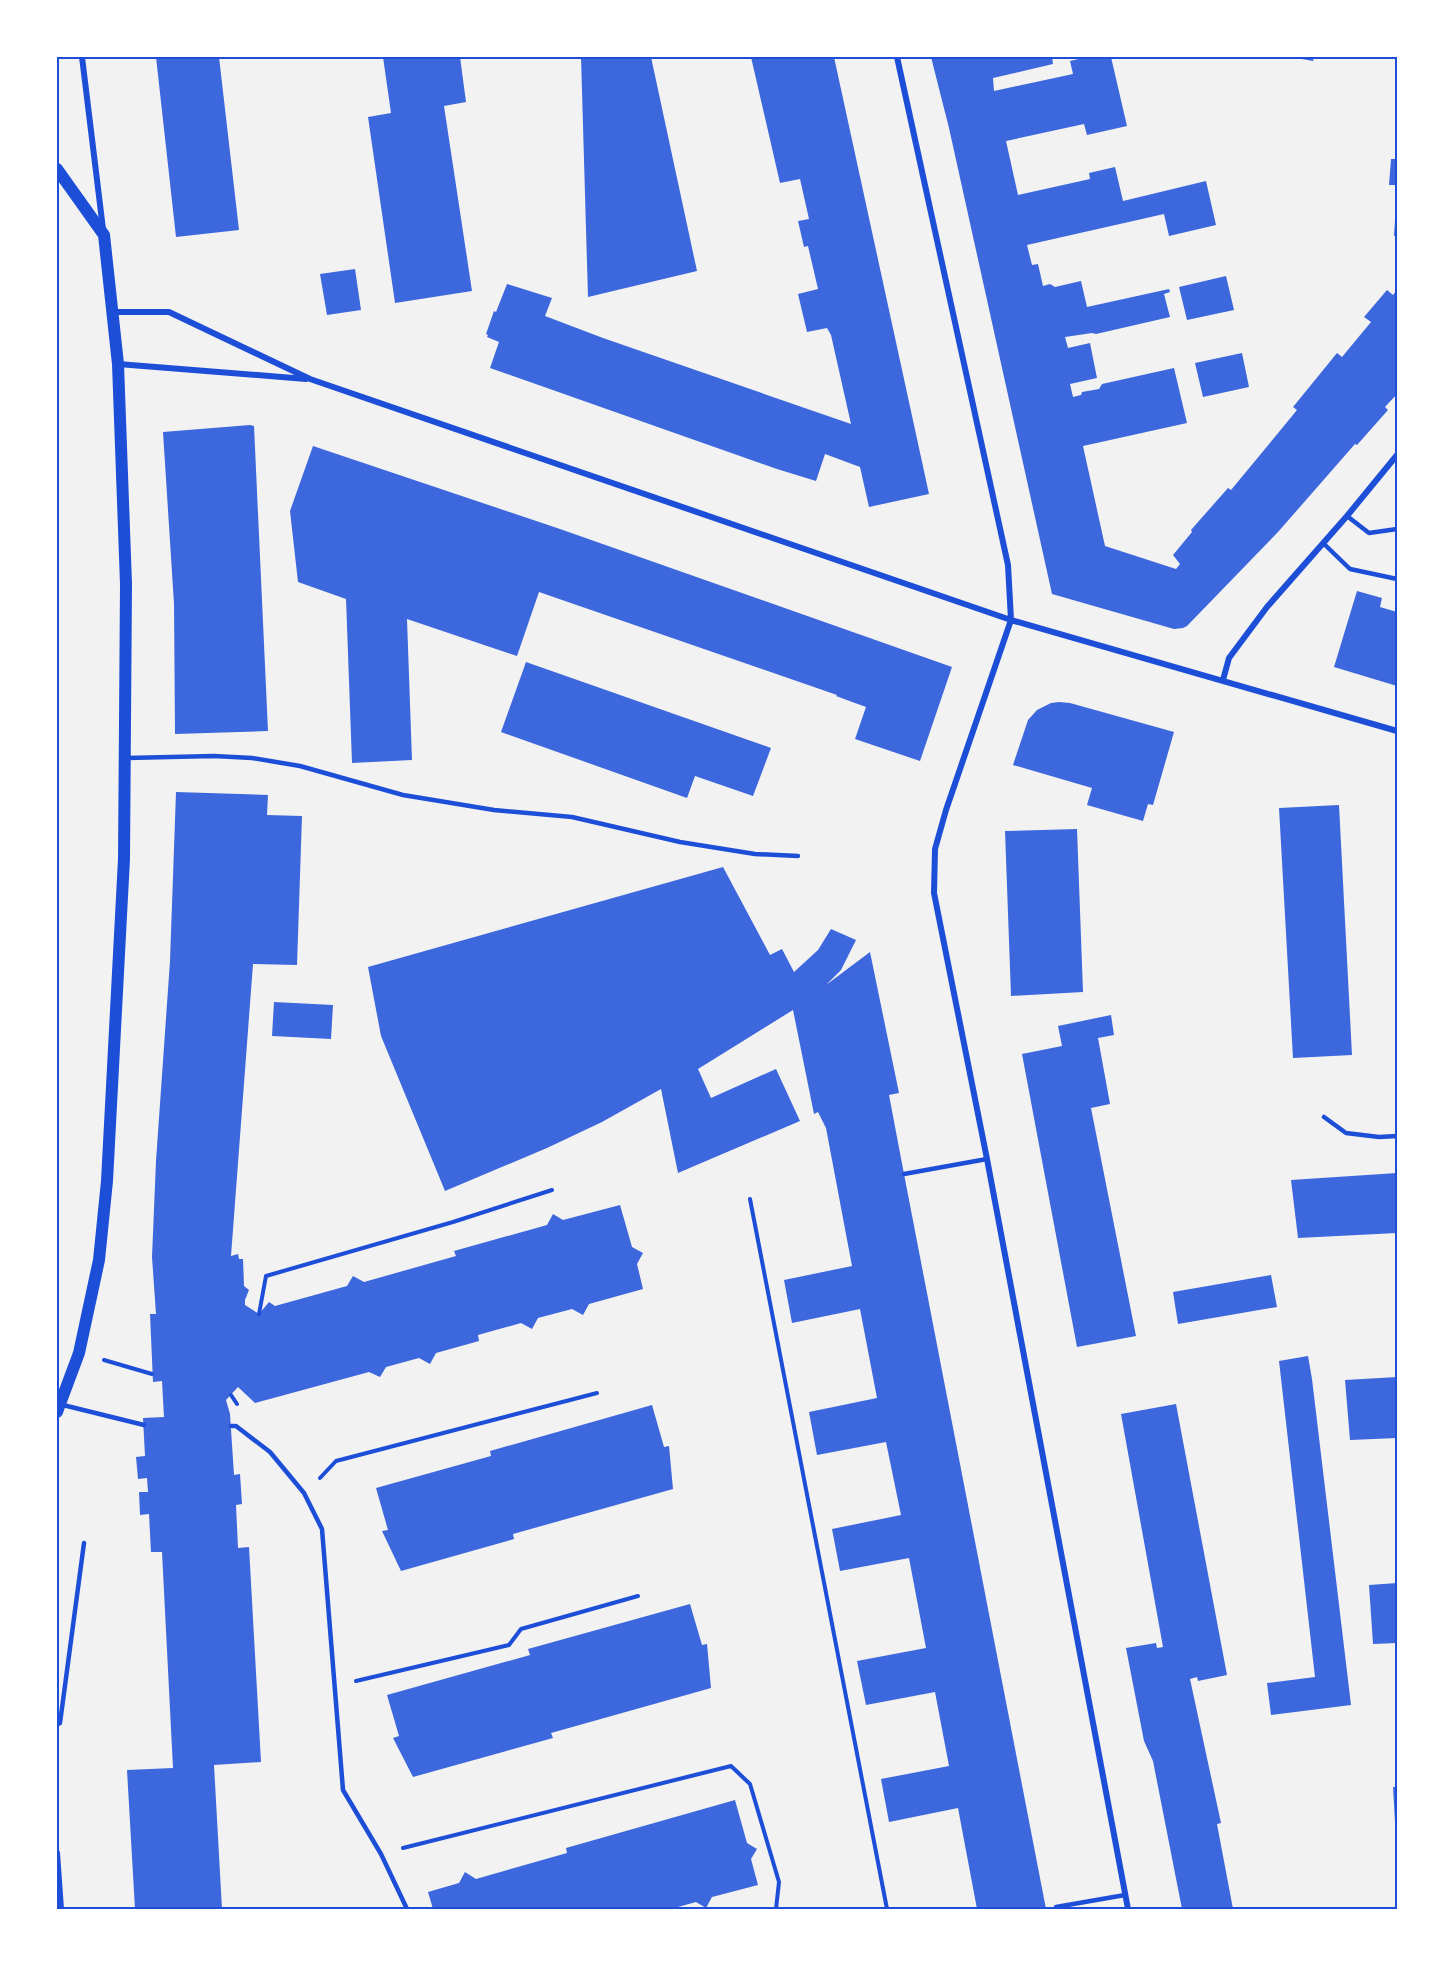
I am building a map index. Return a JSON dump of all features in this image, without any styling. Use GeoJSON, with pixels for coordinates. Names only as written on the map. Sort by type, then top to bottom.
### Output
{"type":"FeatureCollection","features":[{"type":"Feature","properties":{"kind":"main road"},"geometry":{"type":"LineString","coordinates":[[57,169],[104,235],[118,364],[126,584],[124,859],[107,1181],[99,1260],[79,1353],[58,1408]]}},
{"type":"Feature","properties":{"kind":"street"},"geometry":{"type":"LineString","coordinates":[[82,57],[104,235]]}},
{"type":"Feature","properties":{"kind":"street"},"geometry":{"type":"LineString","coordinates":[[897,57],[1008,565],[1011,620],[946,810],[935,849],[934,893],[987,1159],[1128,1909]]}},
{"type":"Feature","properties":{"kind":"street"},"geometry":{"type":"LineString","coordinates":[[113,312],[170,312],[310,379],[1011,620],[1397,731]]}},
{"type":"Feature","properties":{"kind":"street"},"geometry":{"type":"LineString","coordinates":[[118,364],[310,379]]}},
{"type":"Feature","properties":{"kind":"street"},"geometry":{"type":"LineString","coordinates":[[1223,680],[1229,658],[1267,607],[1397,455]]}},
{"type":"Feature","properties":{"kind":"street"},"geometry":{"type":"LineString","coordinates":[[57,1853],[61,1909]]}},
{"type":"Feature","properties":{"kind":"lane"},"geometry":{"type":"LineString","coordinates":[[1347,516],[1369,533],[1397,529]]}},
{"type":"Feature","properties":{"kind":"lane"},"geometry":{"type":"LineString","coordinates":[[1323,543],[1350,569],[1397,579]]}},
{"type":"Feature","properties":{"kind":"lane"},"geometry":{"type":"LineString","coordinates":[[124,758],[214,756],[252,758],[300,766],[403,795],[494,810],[572,817],[680,842],[754,854],[798,856]]}},
{"type":"Feature","properties":{"kind":"lane"},"geometry":{"type":"LineString","coordinates":[[1324,1117],[1346,1133],[1379,1137],[1397,1136]]}},
{"type":"Feature","properties":{"kind":"lane"},"geometry":{"type":"LineString","coordinates":[[903,1174],[987,1159]]}},
{"type":"Feature","properties":{"kind":"lane"},"geometry":{"type":"LineString","coordinates":[[58,1408],[144,1425]]}},
{"type":"Feature","properties":{"kind":"lane"},"geometry":{"type":"LineString","coordinates":[[231,1426],[236,1426],[270,1452],[304,1493],[322,1529],[343,1790],[381,1854],[407,1909]]}},
{"type":"Feature","properties":{"kind":"lane"},"geometry":{"type":"LineString","coordinates":[[57,1725],[60,1722],[84,1544]]}},
{"type":"Feature","properties":{"kind":"lane"},"geometry":{"type":"LineString","coordinates":[[1056,1907],[1125,1895]]}},
{"type":"Feature","properties":{"kind":"path"},"geometry":{"type":"LineString","coordinates":[[259,1314],[266,1276],[453,1222],[552,1190]]}},
{"type":"Feature","properties":{"kind":"path"},"geometry":{"type":"LineString","coordinates":[[750,1199],[887,1909]]}},
{"type":"Feature","properties":{"kind":"path"},"geometry":{"type":"LineString","coordinates":[[79,1353],[152,1374]]}},
{"type":"Feature","properties":{"kind":"path"},"geometry":{"type":"LineString","coordinates":[[304,1493],[336,1461],[597,1393]]}},
{"type":"Feature","properties":{"kind":"path"},"geometry":{"type":"LineString","coordinates":[[335,1686],[509,1645],[521,1629],[638,1596]]}},
{"type":"Feature","properties":{"kind":"path"},"geometry":{"type":"LineString","coordinates":[[381,1854],[731,1766],[750,1784],[779,1882],[776,1909]]}},
{"type":"Feature","properties":{"kind":"building"},"geometry":{"type":"Polygon","coordinates":[[[156,57],[219,57],[239,230],[176,237],[156,57]]]}},
{"type":"Feature","properties":{"kind":"building"},"geometry":{"type":"Polygon","coordinates":[[[383,57],[460,57],[466,102],[444,106],[472,291],[395,303],[368,117],[391,113],[383,57]]]}},
{"type":"Feature","properties":{"kind":"building"},"geometry":{"type":"Polygon","coordinates":[[[581,57],[651,57],[697,271],[588,297],[581,57]]]}},
{"type":"Feature","properties":{"kind":"building"},"geometry":{"type":"Polygon","coordinates":[[[751,57],[834,57],[929,494],[869,507],[860,467],[825,454],[816,481],[490,368],[499,342],[487,337],[486,334],[507,284],[552,298],[545,316],[851,424],[831,335],[827,328],[807,332],[798,294],[818,289],[808,246],[804,247],[798,221],[809,219],[800,179],[780,183],[751,57]]]}},
{"type":"Feature","properties":{"kind":"building"},"geometry":{"type":"Polygon","coordinates":[[[931,57],[1052,57],[1053,64],[993,78],[994,91],[1073,74],[1070,61],[1087,57],[1111,57],[1127,126],[1087,135],[1084,124],[1006,141],[1018,195],[1090,179],[1089,173],[1115,167],[1123,201],[1206,181],[1216,225],[1169,236],[1164,214],[1027,245],[1032,265],[1038,264],[1043,286],[1050,284],[1055,287],[1081,281],[1087,307],[1169,289],[1170,292],[1164,294],[1170,317],[1096,334],[1065,337],[1068,348],[1090,343],[1097,378],[1070,384],[1073,397],[1081,395],[1082,392],[1099,389],[1102,384],[1174,368],[1187,423],[1083,446],[1105,546],[1176,569],[1180,564],[1173,555],[1192,532],[1191,530],[1228,488],[1231,490],[1274,438],[1297,410],[1293,407],[1337,353],[1342,357],[1371,322],[1364,317],[1387,290],[1393,295],[1397,290],[1397,394],[1385,407],[1388,410],[1278,532],[1183,628],[1174,629],[1052,594],[949,128],[931,57]]]}},
{"type":"Feature","properties":{"kind":"building"},"geometry":{"type":"Polygon","coordinates":[[[1296,57],[1314,57],[1313,61],[1296,57]]]}},
{"type":"Feature","properties":{"kind":"building"},"geometry":{"type":"Polygon","coordinates":[[[1391,159],[1397,159],[1397,185],[1389,185],[1391,159]]]}},
{"type":"Feature","properties":{"kind":"building"},"geometry":{"type":"Polygon","coordinates":[[[1395,220],[1397,220],[1397,236],[1394,236],[1395,220]]]}},
{"type":"Feature","properties":{"kind":"building"},"geometry":{"type":"Polygon","coordinates":[[[355,269],[361,310],[327,315],[320,274],[355,269]]]}},
{"type":"Feature","properties":{"kind":"building"},"geometry":{"type":"Polygon","coordinates":[[[1226,276],[1234,310],[1187,320],[1179,287],[1226,276]]]}},
{"type":"Feature","properties":{"kind":"building"},"geometry":{"type":"Polygon","coordinates":[[[1242,353],[1249,387],[1203,397],[1195,363],[1242,353]]]}},
{"type":"Feature","properties":{"kind":"building"},"geometry":{"type":"Polygon","coordinates":[[[254,426],[268,731],[175,734],[174,604],[163,432],[254,426]]]}},
{"type":"Feature","properties":{"kind":"building"},"geometry":{"type":"Polygon","coordinates":[[[313,446],[560,529],[952,667],[920,761],[855,739],[866,707],[539,592],[517,656],[407,619],[412,760],[352,763],[346,599],[298,582],[290,511],[313,446]]]}},
{"type":"Feature","properties":{"kind":"building"},"geometry":{"type":"Polygon","coordinates":[[[1357,591],[1382,598],[1380,607],[1397,612],[1397,686],[1334,667],[1357,591]]]}},
{"type":"Feature","properties":{"kind":"building"},"geometry":{"type":"Polygon","coordinates":[[[526,662],[771,748],[753,796],[695,776],[687,798],[501,732],[526,662]]]}},
{"type":"Feature","properties":{"kind":"building"},"geometry":{"type":"Polygon","coordinates":[[[1059,702],[1070,703],[1174,732],[1153,805],[1148,804],[1143,821],[1087,805],[1092,788],[1013,765],[1028,720],[1037,710],[1059,702]]]}},
{"type":"Feature","properties":{"kind":"building"},"geometry":{"type":"Polygon","coordinates":[[[176,792],[268,795],[267,815],[302,816],[297,965],[253,964],[231,1256],[238,1254],[239,1259],[243,1259],[244,1286],[249,1290],[245,1305],[259,1314],[269,1302],[275,1306],[347,1286],[353,1276],[364,1282],[456,1256],[454,1251],[547,1225],[553,1214],[563,1220],[620,1205],[632,1247],[643,1253],[637,1264],[643,1289],[589,1304],[583,1315],[572,1309],[538,1318],[532,1329],[521,1323],[478,1335],[479,1341],[436,1353],[430,1364],[419,1358],[386,1367],[380,1377],[369,1372],[255,1403],[238,1387],[226,1400],[230,1414],[234,1475],[240,1474],[242,1504],[236,1505],[238,1548],[249,1547],[261,1762],[214,1765],[222,1909],[135,1909],[127,1770],[173,1768],[162,1552],[151,1552],[149,1514],[140,1515],[139,1492],[148,1492],[147,1478],[138,1479],[136,1457],[145,1456],[143,1418],[164,1417],[162,1381],[153,1382],[150,1314],[156,1314],[152,1257],[156,1161],[170,961],[176,792]]]}},
{"type":"Feature","properties":{"kind":"building"},"geometry":{"type":"Polygon","coordinates":[[[1339,805],[1352,1055],[1293,1058],[1279,808],[1339,805]]]}},
{"type":"Feature","properties":{"kind":"building"},"geometry":{"type":"Polygon","coordinates":[[[1077,829],[1083,992],[1011,996],[1005,831],[1077,829]]]}},
{"type":"Feature","properties":{"kind":"building"},"geometry":{"type":"Polygon","coordinates":[[[723,867],[770,955],[782,949],[794,972],[818,950],[831,929],[856,940],[841,970],[826,985],[870,952],[899,1093],[889,1095],[1046,1909],[977,1909],[958,1808],[889,1822],[881,1779],[949,1766],[935,1692],[866,1705],[857,1661],[926,1648],[909,1558],[840,1571],[832,1529],[901,1515],[886,1442],[817,1455],[809,1412],[877,1398],[860,1309],[792,1323],[784,1280],[852,1266],[826,1128],[818,1112],[814,1114],[793,1010],[698,1069],[711,1098],[776,1069],[800,1121],[678,1173],[661,1089],[602,1122],[547,1148],[445,1191],[381,1036],[368,967],[723,867]]]}},
{"type":"Feature","properties":{"kind":"building"},"geometry":{"type":"Polygon","coordinates":[[[274,1002],[333,1005],[331,1039],[272,1036],[274,1002]]]}},
{"type":"Feature","properties":{"kind":"building"},"geometry":{"type":"Polygon","coordinates":[[[1111,1015],[1114,1035],[1098,1038],[1110,1104],[1091,1108],[1136,1336],[1077,1347],[1022,1054],[1062,1046],[1058,1026],[1111,1015]]]}},
{"type":"Feature","properties":{"kind":"building"},"geometry":{"type":"Polygon","coordinates":[[[1397,1173],[1397,1233],[1298,1238],[1291,1180],[1397,1173]]]}},
{"type":"Feature","properties":{"kind":"building"},"geometry":{"type":"Polygon","coordinates":[[[1271,1275],[1277,1307],[1178,1324],[1173,1292],[1271,1275]]]}},
{"type":"Feature","properties":{"kind":"building"},"geometry":{"type":"Polygon","coordinates":[[[1308,1356],[1351,1705],[1271,1715],[1267,1683],[1315,1677],[1279,1361],[1308,1356]]]}},
{"type":"Feature","properties":{"kind":"building"},"geometry":{"type":"Polygon","coordinates":[[[1397,1377],[1397,1438],[1350,1440],[1345,1380],[1397,1377]]]}},
{"type":"Feature","properties":{"kind":"building"},"geometry":{"type":"Polygon","coordinates":[[[1176,1404],[1227,1675],[1198,1681],[1197,1677],[1190,1679],[1221,1823],[1217,1824],[1233,1909],[1182,1909],[1153,1761],[1144,1741],[1126,1648],[1156,1643],[1157,1648],[1163,1647],[1121,1414],[1176,1404]]]}},
{"type":"Feature","properties":{"kind":"building"},"geometry":{"type":"Polygon","coordinates":[[[652,1405],[664,1447],[669,1446],[673,1489],[513,1534],[514,1539],[401,1571],[382,1531],[388,1530],[376,1488],[491,1456],[490,1451],[652,1405]]]}},
{"type":"Feature","properties":{"kind":"building"},"geometry":{"type":"Polygon","coordinates":[[[1397,1583],[1397,1643],[1373,1644],[1369,1585],[1397,1583]]]}},
{"type":"Feature","properties":{"kind":"building"},"geometry":{"type":"Polygon","coordinates":[[[690,1604],[702,1645],[707,1644],[711,1688],[551,1733],[553,1738],[413,1777],[393,1738],[399,1736],[387,1695],[530,1655],[528,1649],[690,1604]]]}},
{"type":"Feature","properties":{"kind":"building"},"geometry":{"type":"Polygon","coordinates":[[[1393,1787],[1397,1787],[1397,1822],[1395,1822],[1393,1787]]]}},
{"type":"Feature","properties":{"kind":"building"},"geometry":{"type":"Polygon","coordinates":[[[735,1800],[747,1843],[757,1849],[751,1859],[758,1885],[712,1897],[706,1908],[696,1902],[677,1909],[433,1909],[428,1892],[459,1883],[465,1872],[476,1879],[567,1853],[566,1848],[735,1800]]]}}]}
